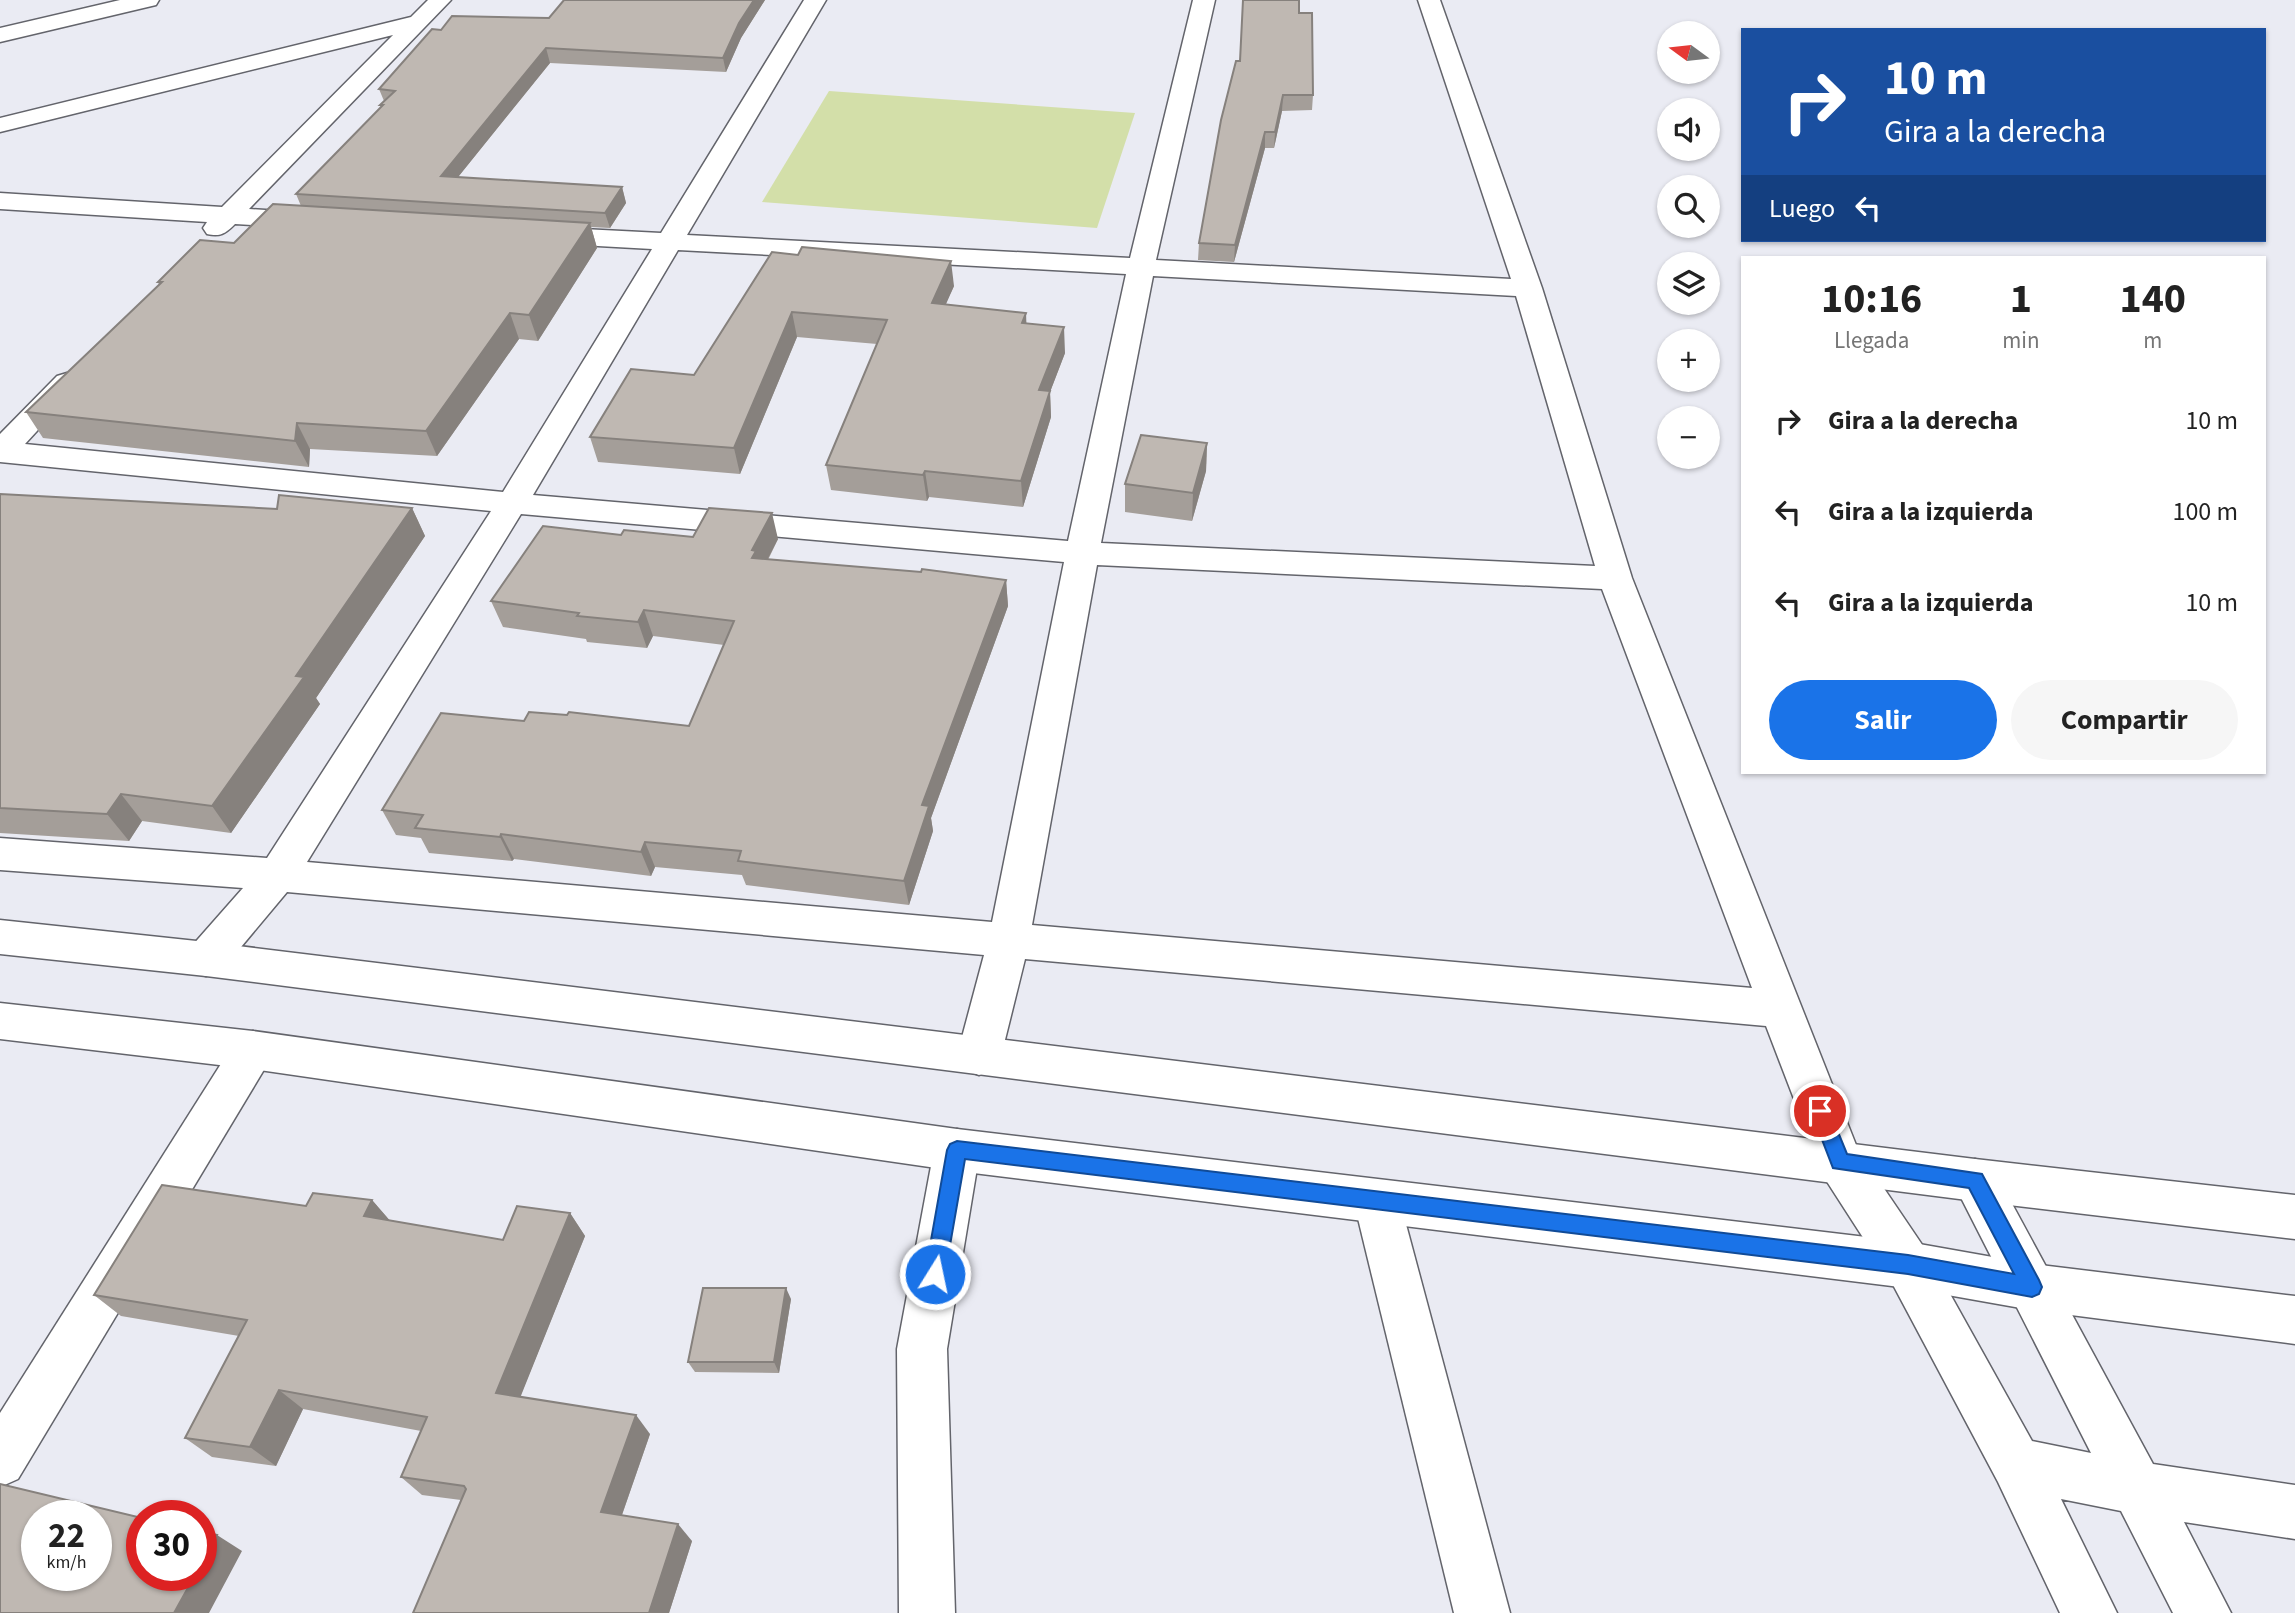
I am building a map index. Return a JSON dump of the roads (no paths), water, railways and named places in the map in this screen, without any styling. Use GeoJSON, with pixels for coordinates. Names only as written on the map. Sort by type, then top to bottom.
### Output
{"type":"FeatureCollection","features":[{"type":"Feature","properties":{"kind":"street"},"geometry":{"type":"LineString","coordinates":[[0,35],[148,0]]}},
{"type":"Feature","properties":{"kind":"street"},"geometry":{"type":"LineString","coordinates":[[199,245],[440,0]]}},
{"type":"Feature","properties":{"kind":"street"},"geometry":{"type":"LineString","coordinates":[[206,959],[278,875],[512,503],[815,0]]}},
{"type":"Feature","properties":{"kind":"street"},"geometry":{"type":"LineString","coordinates":[[979,1056],[1009,939],[1082,553],[1141,267],[1204,0]]}},
{"type":"Feature","properties":{"kind":"street"},"geometry":{"type":"LineString","coordinates":[[1429,0],[1528,288],[1615,578],[1840,1161],[1908,1265],[2016,1464],[2089,1613]]}},
{"type":"Feature","properties":{"kind":"street"},"geometry":{"type":"LineString","coordinates":[[0,125],[418,22]]}},
{"type":"Feature","properties":{"kind":"street"},"geometry":{"type":"LineString","coordinates":[[0,201],[338,222]]}},
{"type":"Feature","properties":{"kind":"street"},"geometry":{"type":"LineString","coordinates":[[517,233],[1528,288]]}},
{"type":"Feature","properties":{"kind":"street"},"geometry":{"type":"LineString","coordinates":[[0,452],[86,363]]}},
{"type":"Feature","properties":{"kind":"street"},"geometry":{"type":"LineString","coordinates":[[0,452],[512,503],[1082,553],[1615,578]]}},
{"type":"Feature","properties":{"kind":"street"},"geometry":{"type":"LineString","coordinates":[[0,854],[278,875],[1780,1009]]}},
{"type":"Feature","properties":{"kind":"street"},"geometry":{"type":"LineString","coordinates":[[0,937],[206,959],[1840,1161],[1975,1180],[2295,1217]]}},
{"type":"Feature","properties":{"kind":"street"},"geometry":{"type":"LineString","coordinates":[[0,1021],[253,1050],[957,1150],[1908,1265],[2032,1287],[2295,1320]]}},
{"type":"Feature","properties":{"kind":"street"},"geometry":{"type":"LineString","coordinates":[[0,1461],[253,1050]]}},
{"type":"Feature","properties":{"kind":"street"},"geometry":{"type":"LineString","coordinates":[[927,1613],[922,1349],[957,1150]]}},
{"type":"Feature","properties":{"kind":"street"},"geometry":{"type":"LineString","coordinates":[[1975,1180],[2203,1613]]}},
{"type":"Feature","properties":{"kind":"street"},"geometry":{"type":"LineString","coordinates":[[1377,1202],[1482,1613]]}},
{"type":"Feature","properties":{"kind":"street"},"geometry":{"type":"LineString","coordinates":[[2016,1464],[2137,1488],[2295,1512]]}}]}
